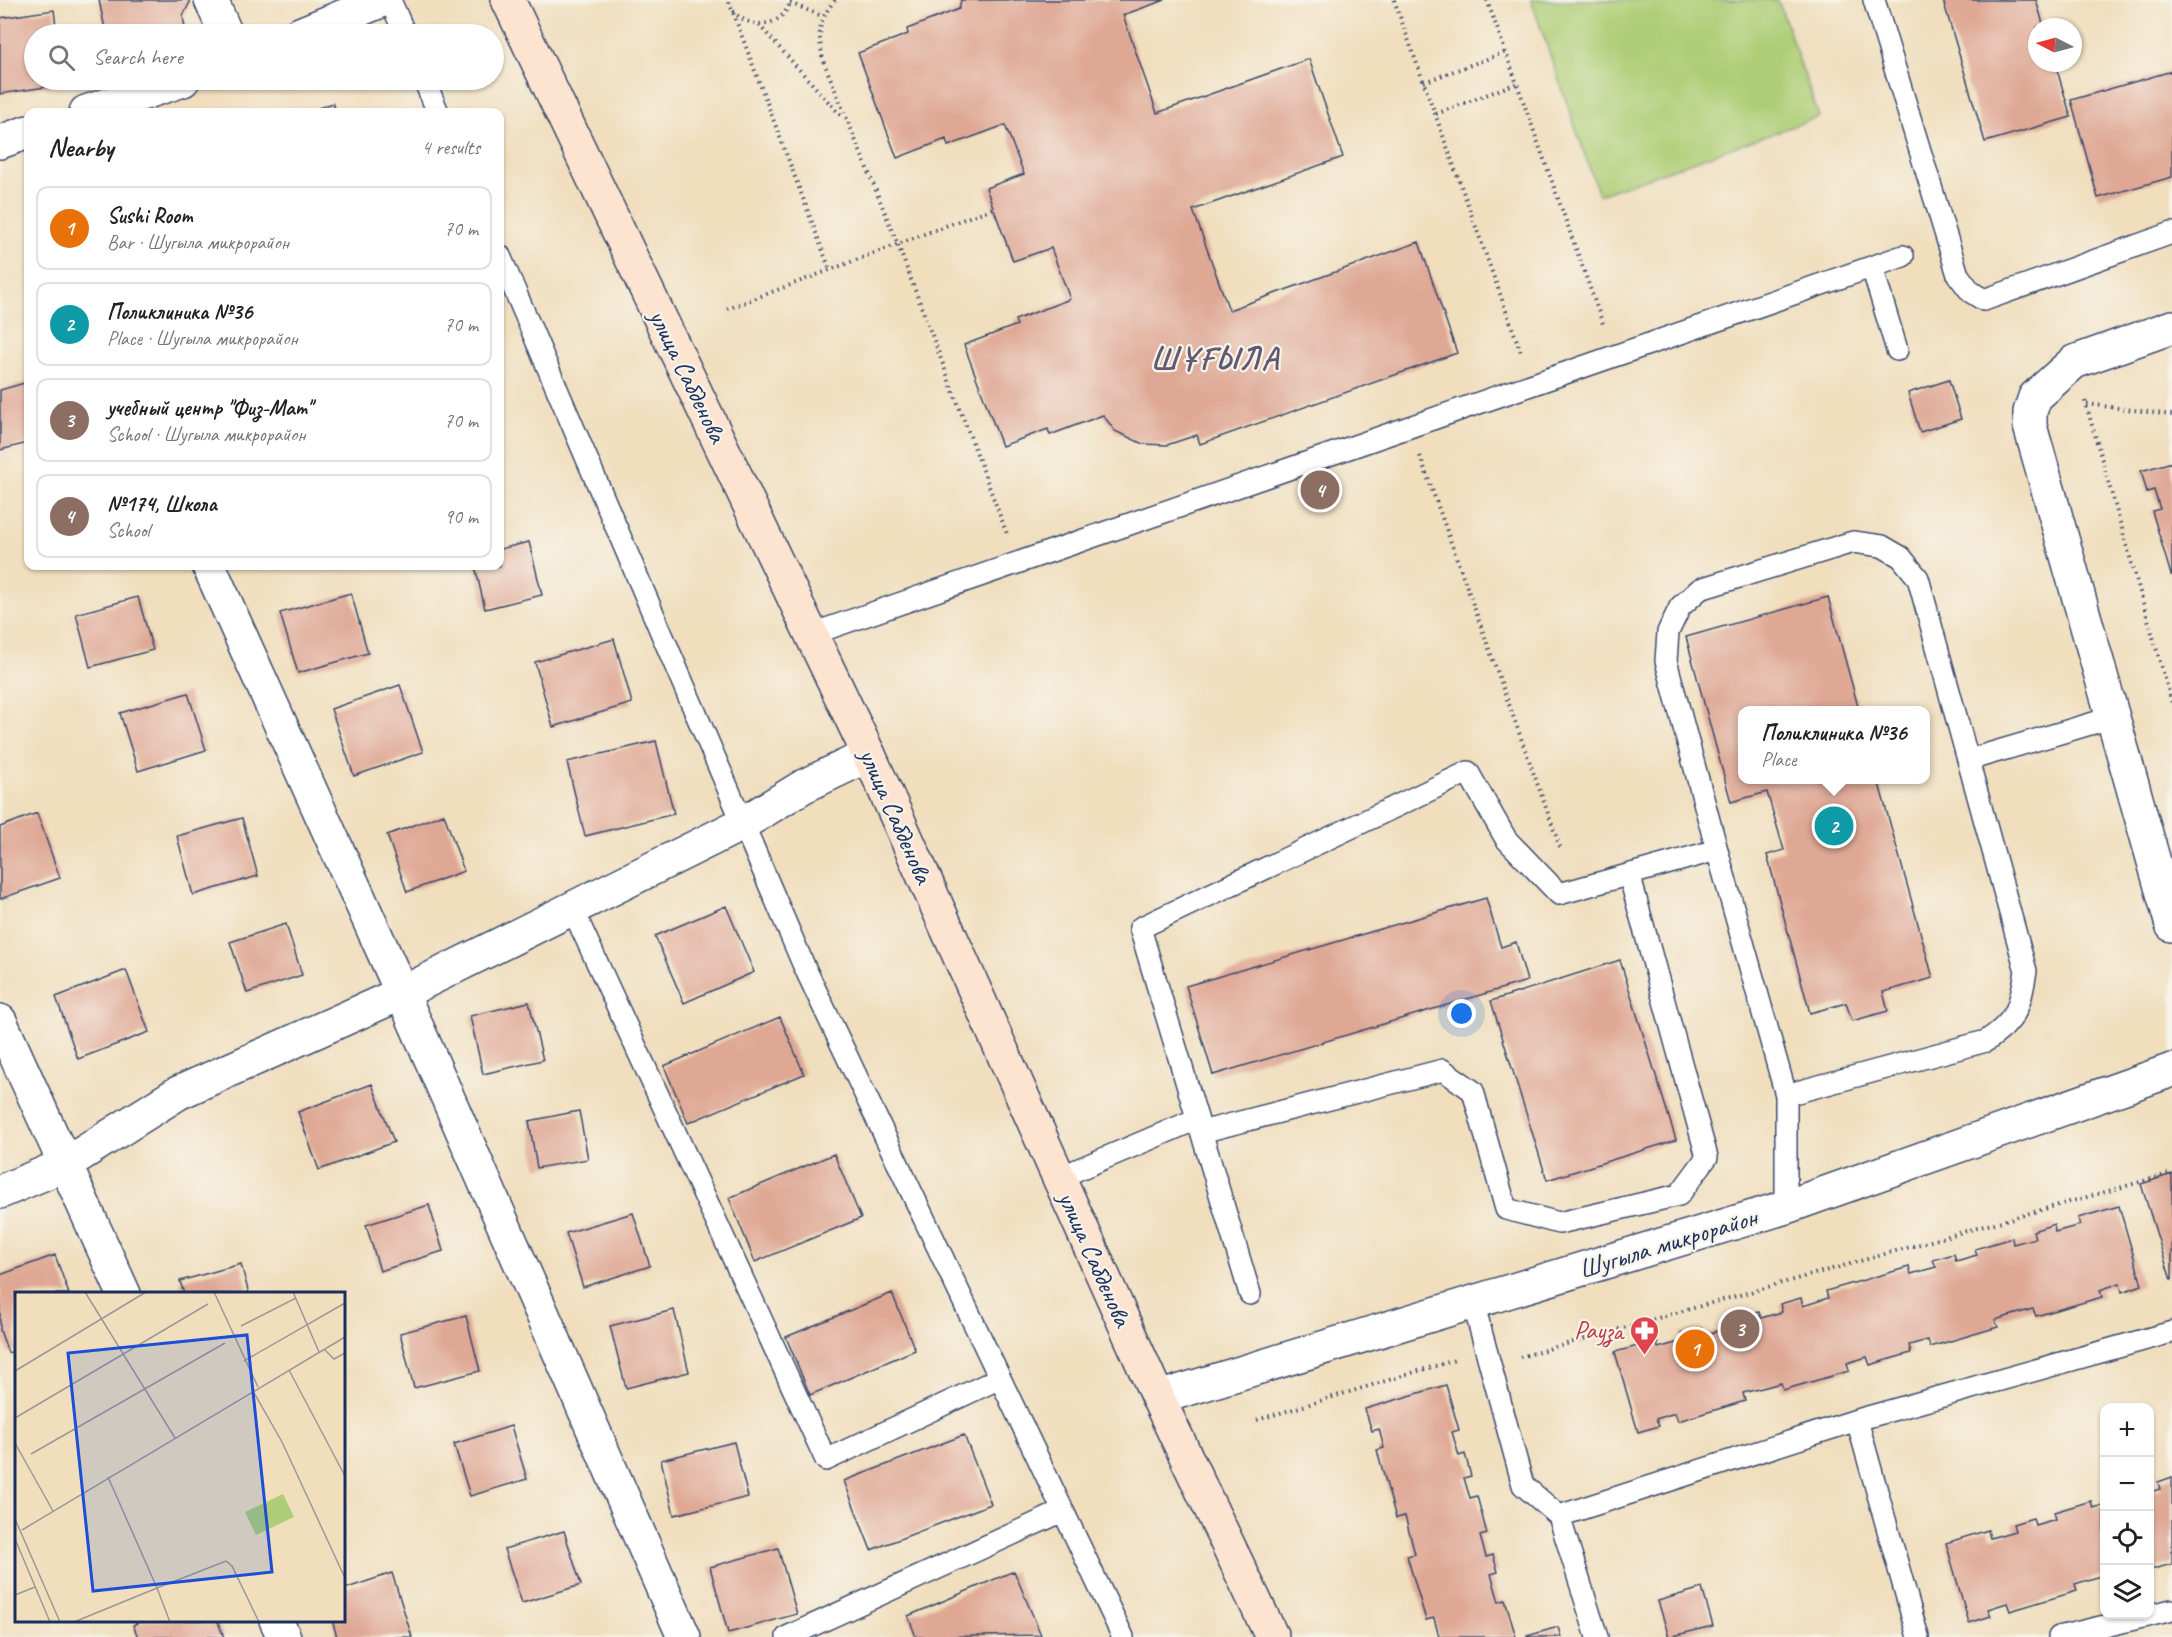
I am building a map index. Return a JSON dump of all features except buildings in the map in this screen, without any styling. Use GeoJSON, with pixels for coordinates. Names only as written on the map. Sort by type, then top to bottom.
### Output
{"type":"FeatureCollection","features":[{"type":"Feature","properties":{"kind":"street"},"geometry":{"type":"LineString","coordinates":[[211,0],[222,24]]}},
{"type":"Feature","properties":{"kind":"street"},"geometry":{"type":"LineString","coordinates":[[324,24],[383,0]]}},
{"type":"Feature","properties":{"kind":"street","name":"улица Сабденова"},"geometry":{"type":"LineString","coordinates":[[514,2],[870,755],[1158,1398],[1272,1637]]}},
{"type":"Feature","properties":{"kind":"street"},"geometry":{"type":"LineString","coordinates":[[98,108],[153,90]]}},
{"type":"Feature","properties":{"kind":"street"},"geometry":{"type":"LineString","coordinates":[[0,142],[24,133]]}},
{"type":"Feature","properties":{"kind":"street"},"geometry":{"type":"LineString","coordinates":[[2172,327],[2074,362],[2035,397],[2030,412],[2030,426],[2172,926]]}},
{"type":"Feature","properties":{"kind":"street"},"geometry":{"type":"LineString","coordinates":[[211,570],[402,993],[684,1637]]}},
{"type":"Feature","properties":{"kind":"street"},"geometry":{"type":"LineString","coordinates":[[0,1192],[64,1165],[178,1093],[402,993],[742,824],[804,786],[870,755]]}},
{"type":"Feature","properties":{"kind":"street"},"geometry":{"type":"LineString","coordinates":[[0,1021],[124,1292]]}},
{"type":"Feature","properties":{"kind":"street","name":"Шугыла микрорайон"},"geometry":{"type":"LineString","coordinates":[[1158,1398],[1786,1207],[2172,1070]]}},
{"type":"Feature","properties":{"kind":"street"},"geometry":{"type":"LineString","coordinates":[[277,1622],[284,1637]]}},
{"type":"Feature","properties":{"kind":"lane"},"geometry":{"type":"LineString","coordinates":[[390,0],[401,24]]}},
{"type":"Feature","properties":{"kind":"lane"},"geometry":{"type":"LineString","coordinates":[[1875,0],[1958,274],[1971,292],[1984,300],[2172,234]]}},
{"type":"Feature","properties":{"kind":"lane"},"geometry":{"type":"LineString","coordinates":[[428,90],[436,108]]}},
{"type":"Feature","properties":{"kind":"lane"},"geometry":{"type":"LineString","coordinates":[[812,634],[1903,256]]}},
{"type":"Feature","properties":{"kind":"lane"},"geometry":{"type":"LineString","coordinates":[[504,265],[804,966],[1123,1637]]}},
{"type":"Feature","properties":{"kind":"lane"},"geometry":{"type":"LineString","coordinates":[[1872,267],[1898,350]]}},
{"type":"Feature","properties":{"kind":"lane"},"geometry":{"type":"LineString","coordinates":[[1786,1095],[1986,1041],[2006,1028],[2021,1000],[2026,970],[1918,578],[1901,557],[1882,546],[1853,542],[1700,589],[1680,607],[1668,632],[1666,661],[1786,1095],[1786,1207]]}},
{"type":"Feature","properties":{"kind":"lane"},"geometry":{"type":"LineString","coordinates":[[1968,760],[2114,717]]}},
{"type":"Feature","properties":{"kind":"lane"},"geometry":{"type":"LineString","coordinates":[[1250,1294],[1140,928],[1468,772],[1506,839],[1559,894],[1718,850]]}},
{"type":"Feature","properties":{"kind":"lane"},"geometry":{"type":"LineString","coordinates":[[1058,1178],[1199,1125],[1443,1070],[1473,1091],[1506,1209],[1559,1224],[1679,1196],[1707,1157],[1629,874]]}},
{"type":"Feature","properties":{"kind":"lane"},"geometry":{"type":"LineString","coordinates":[[573,909],[826,1460],[1000,1378]]}},
{"type":"Feature","properties":{"kind":"lane"},"geometry":{"type":"LineString","coordinates":[[1473,1302],[1523,1485],[1559,1516],[1597,1637]]}},
{"type":"Feature","properties":{"kind":"lane"},"geometry":{"type":"LineString","coordinates":[[1559,1516],[1857,1420],[2172,1332]]}},
{"type":"Feature","properties":{"kind":"lane"},"geometry":{"type":"LineString","coordinates":[[1857,1420],[1918,1637]]}},
{"type":"Feature","properties":{"kind":"lane"},"geometry":{"type":"LineString","coordinates":[[787,1637],[1063,1511]]}},
{"type":"Feature","properties":{"kind":"lane"},"geometry":{"type":"LineString","coordinates":[[2059,1637],[2172,1610]]}},
{"type":"Feature","properties":{"kind":"path"},"geometry":{"type":"LineString","coordinates":[[835,0],[822,16],[818,36],[823,60],[846,122],[898,244],[1018,563]]}},
{"type":"Feature","properties":{"kind":"path"},"geometry":{"type":"LineString","coordinates":[[1394,0],[1533,384]]}},
{"type":"Feature","properties":{"kind":"path"},"geometry":{"type":"LineString","coordinates":[[1487,0],[1615,356]]}},
{"type":"Feature","properties":{"kind":"path"},"geometry":{"type":"LineString","coordinates":[[729,1],[740,19],[759,25],[846,122]]}},
{"type":"Feature","properties":{"kind":"path"},"geometry":{"type":"LineString","coordinates":[[729,1],[830,270]]}},
{"type":"Feature","properties":{"kind":"path"},"geometry":{"type":"LineString","coordinates":[[759,25],[779,19],[790,1],[822,16]]}},
{"type":"Feature","properties":{"kind":"path"},"geometry":{"type":"LineString","coordinates":[[1424,82],[1506,52]]}},
{"type":"Feature","properties":{"kind":"path"},"geometry":{"type":"LineString","coordinates":[[1436,114],[1517,82]]}},
{"type":"Feature","properties":{"kind":"path"},"geometry":{"type":"LineString","coordinates":[[727,309],[993,208]]}},
{"type":"Feature","properties":{"kind":"path"},"geometry":{"type":"LineString","coordinates":[[2074,362],[2172,703]]}},
{"type":"Feature","properties":{"kind":"path"},"geometry":{"type":"LineString","coordinates":[[2035,397],[2172,415]]}},
{"type":"Feature","properties":{"kind":"path"},"geometry":{"type":"LineString","coordinates":[[1410,427],[1575,889]]}},
{"type":"Feature","properties":{"kind":"path"},"geometry":{"type":"LineString","coordinates":[[1257,1420],[2172,1173]]}},
{"type":"Feature","properties":{"kind":"green space"},"geometry":{"type":"Polygon","coordinates":[[[1531,0],[1778,0],[1819,117],[1599,195],[1531,0]]]}},
{"type":"Feature","properties":{"kind":"place","name":"№174, Школа"},"geometry":{"type":"Point","coordinates":[1320,490]}},
{"type":"Feature","properties":{"kind":"place","name":"Поликлиника №36"},"geometry":{"type":"Point","coordinates":[1834,826]}},
{"type":"Feature","properties":{"kind":"place","name":"учебный центр \"Физ-Мат\""},"geometry":{"type":"Point","coordinates":[1740,1329]}},
{"type":"Feature","properties":{"kind":"place","name":"Sushi Room"},"geometry":{"type":"Point","coordinates":[1695,1349]}},
{"type":"Feature","properties":{"kind":"place","name":"Рауза"},"geometry":{"type":"Point","coordinates":[1644,1356]}},
{"type":"Feature","properties":{"kind":"district","name":"ШҰҒЫЛА"},"geometry":{"type":"Point","coordinates":[1215,358]}}]}
